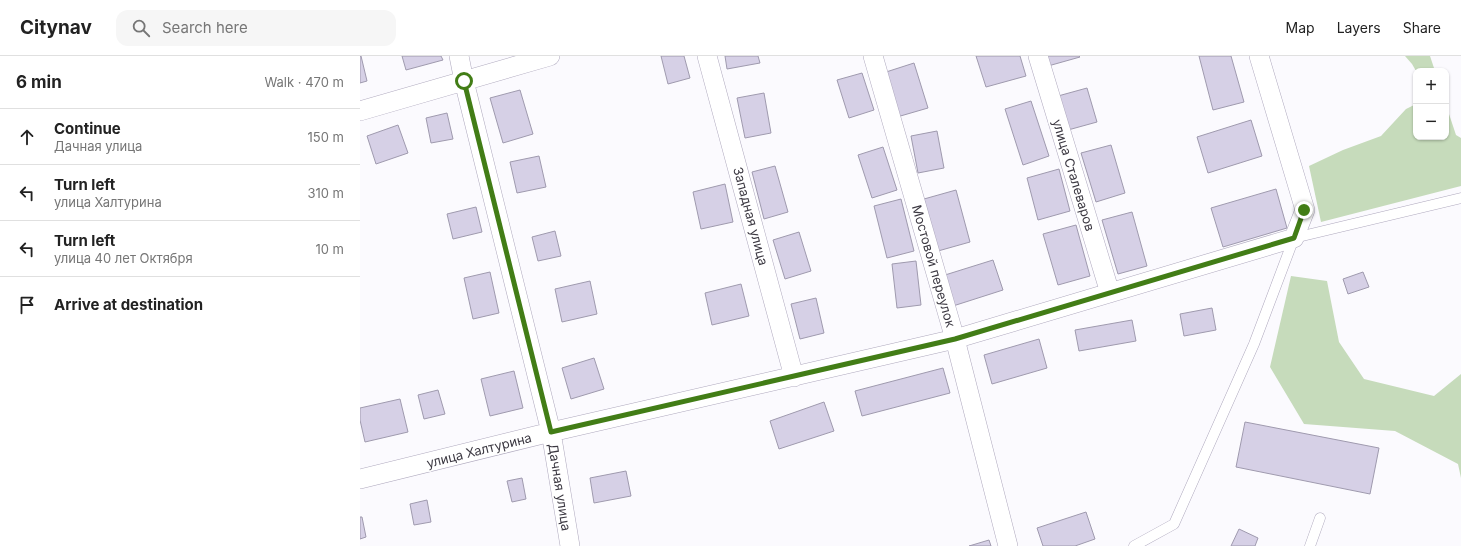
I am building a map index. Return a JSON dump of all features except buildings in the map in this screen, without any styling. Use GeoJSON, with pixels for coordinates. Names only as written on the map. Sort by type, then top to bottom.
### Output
{"type":"FeatureCollection","features":[{"type":"Feature","properties":{"kind":"street","name":"Дачная улица"},"geometry":{"type":"LineString","coordinates":[[459,56],[551,432],[570,546]]}},
{"type":"Feature","properties":{"kind":"street"},"geometry":{"type":"LineString","coordinates":[[360,111],[550,56]]}},
{"type":"Feature","properties":{"kind":"street","name":"Западная улица"},"geometry":{"type":"LineString","coordinates":[[708,56],[794,377]]}},
{"type":"Feature","properties":{"kind":"street","name":"Мостовой переулок"},"geometry":{"type":"LineString","coordinates":[[873,56],[955,339],[1008,546]]}},
{"type":"Feature","properties":{"kind":"street","name":"улица Сталеваров"},"geometry":{"type":"LineString","coordinates":[[1038,56],[1110,293]]}},
{"type":"Feature","properties":{"kind":"street"},"geometry":{"type":"LineString","coordinates":[[1259,56],[1304,210],[1294,238]]}},
{"type":"Feature","properties":{"kind":"street","name":"улица Халтурина"},"geometry":{"type":"LineString","coordinates":[[360,479],[551,432],[955,339],[1294,238]]}},
{"type":"Feature","properties":{"kind":"lane"},"geometry":{"type":"LineString","coordinates":[[1134,546],[1174,524],[1254,344],[1294,238],[1461,198]]}},
{"type":"Feature","properties":{"kind":"lane"},"geometry":{"type":"LineString","coordinates":[[1310,546],[1320,518]]}},
{"type":"Feature","properties":{"kind":"green space"},"geometry":{"type":"Polygon","coordinates":[[[1405,56],[1430,56],[1434,68],[1414,68],[1405,56]]]}},
{"type":"Feature","properties":{"kind":"green space"},"geometry":{"type":"Polygon","coordinates":[[[1413,106],[1413,140],[1449,140],[1449,114],[1456,135],[1461,138],[1461,186],[1321,222],[1309,166],[1343,150],[1381,136],[1406,109],[1413,106]]]}},
{"type":"Feature","properties":{"kind":"green space"},"geometry":{"type":"Polygon","coordinates":[[[1291,276],[1327,281],[1339,342],[1364,379],[1434,396],[1461,374],[1461,478],[1458,464],[1395,431],[1304,424],[1270,367],[1291,276]]]}},
{"type":"Feature","properties":{"kind":"route"},"geometry":{"type":"LineString","coordinates":[[464,81],[551,432],[955,339],[1294,238],[1304,210]]}}]}
